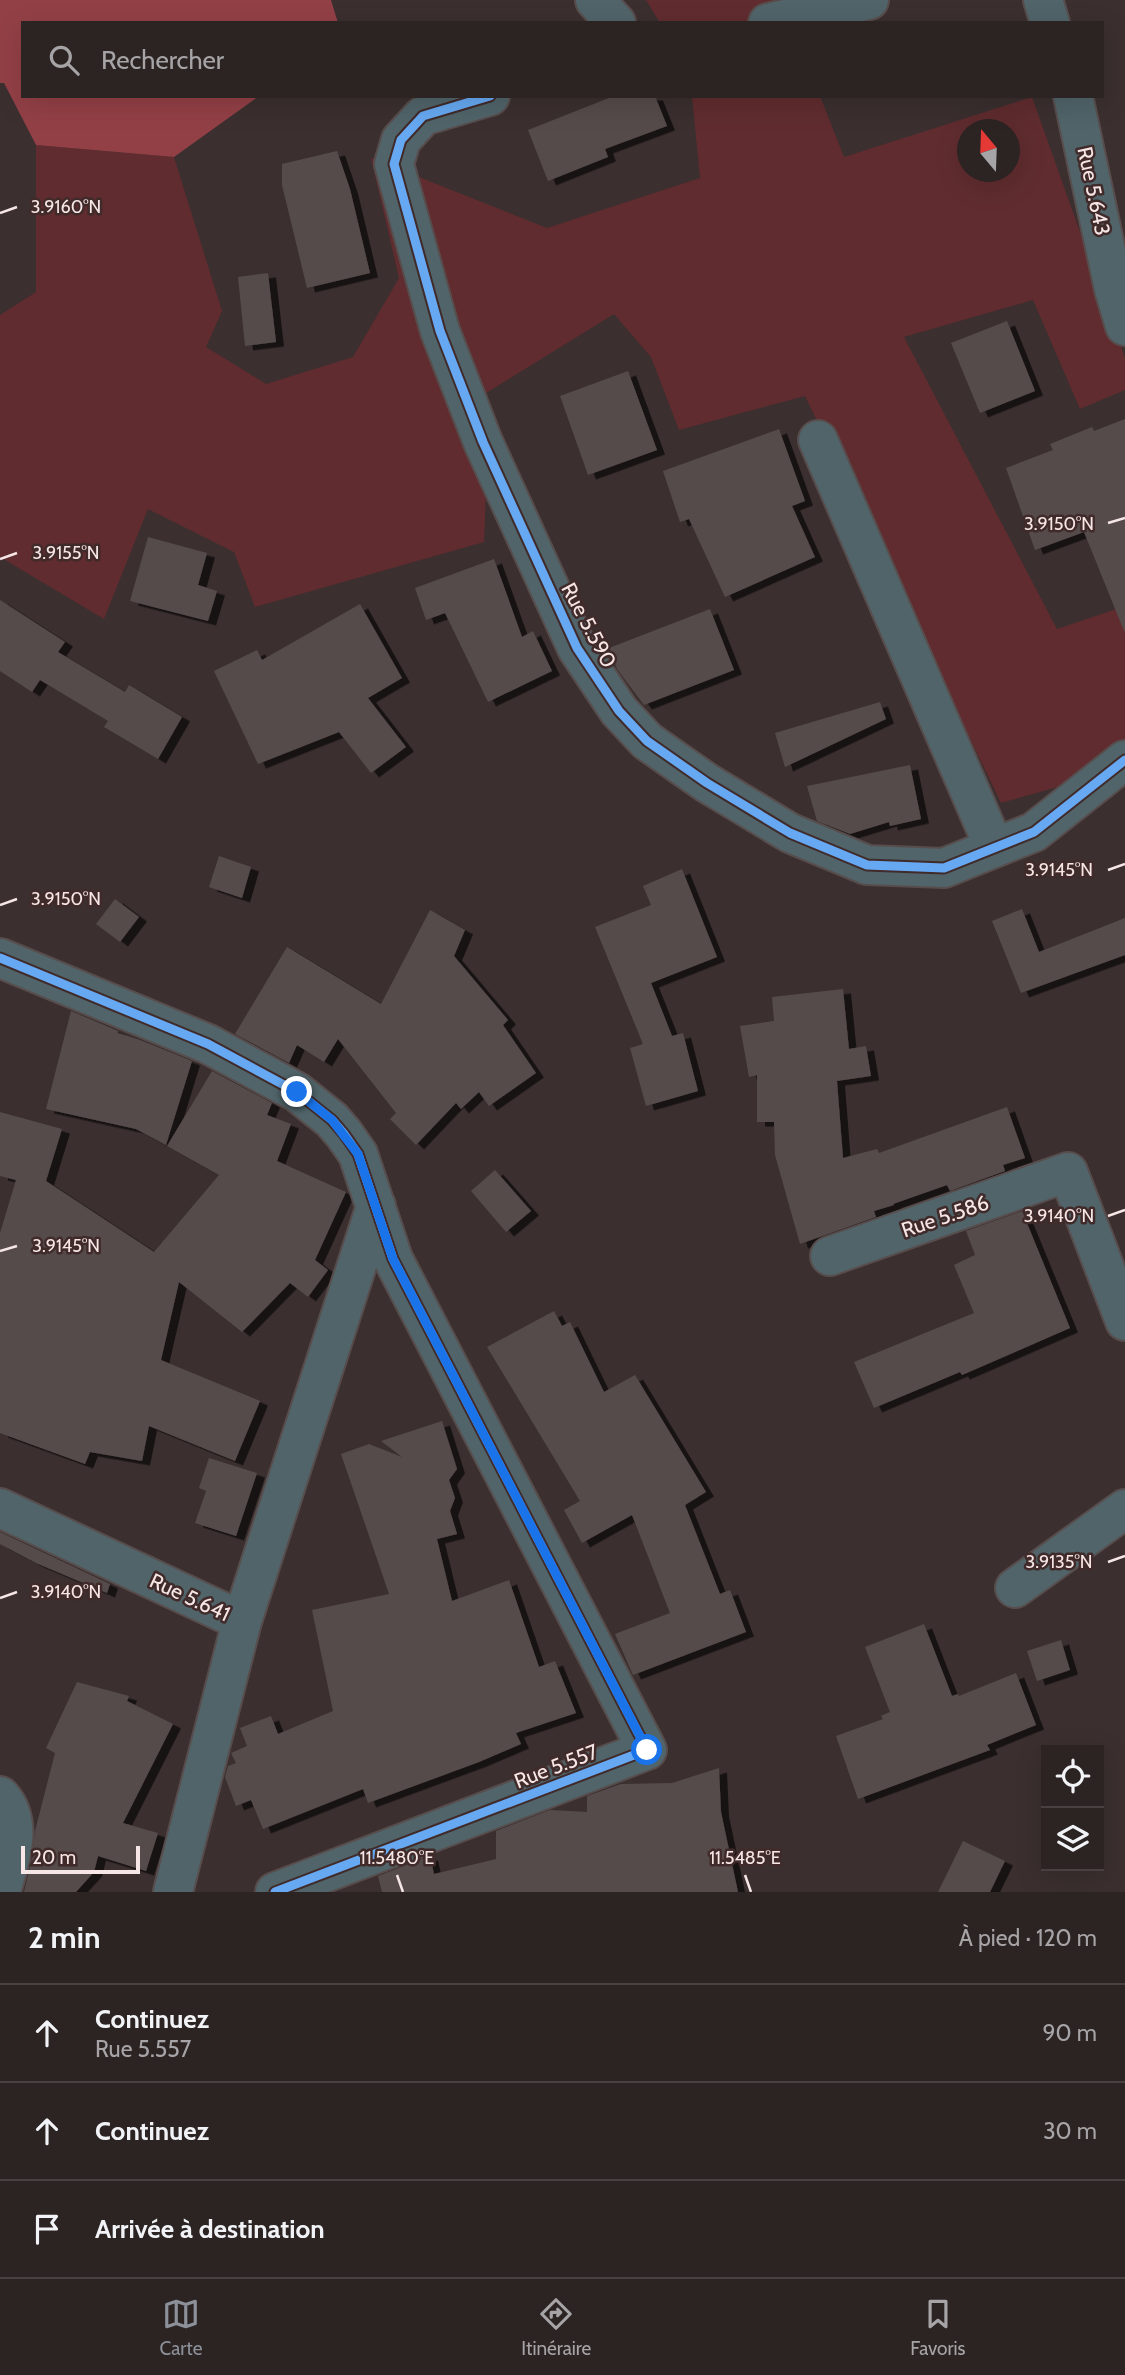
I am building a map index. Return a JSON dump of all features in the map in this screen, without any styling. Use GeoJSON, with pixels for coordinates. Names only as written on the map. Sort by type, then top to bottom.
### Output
{"type":"FeatureCollection","features":[{"type":"Feature","properties":{"kind":"street"},"geometry":{"type":"LineString","coordinates":[[595,0],[613,21]]}},
{"type":"Feature","properties":{"kind":"street"},"geometry":{"type":"LineString","coordinates":[[777,21],[869,0]]}},
{"type":"Feature","properties":{"kind":"street"},"geometry":{"type":"LineString","coordinates":[[1043,0],[1049,21]]}},
{"type":"Feature","properties":{"kind":"street","name":"Rue 5.590"},"geometry":{"type":"LineString","coordinates":[[483,98],[422,116],[401,140],[394,164],[440,331],[483,442],[577,648],[619,711],[647,741],[707,783],[790,833],[867,865],[944,868],[1034,832],[1125,760]]}},
{"type":"Feature","properties":{"kind":"street","name":"Rue 5.643"},"geometry":{"type":"LineString","coordinates":[[1073,98],[1114,289],[1125,326]]}},
{"type":"Feature","properties":{"kind":"street"},"geometry":{"type":"LineString","coordinates":[[818,440],[994,847]]}},
{"type":"Feature","properties":{"kind":"street"},"geometry":{"type":"LineString","coordinates":[[0,958],[208,1044],[297,1092],[332,1120],[358,1154],[376,1206],[242,1621]]}},
{"type":"Feature","properties":{"kind":"street","name":"Rue 5.586"},"geometry":{"type":"LineString","coordinates":[[830,1256],[1069,1172],[1125,1321]]}},
{"type":"Feature","properties":{"kind":"street","name":"Rue 5.557"},"geometry":{"type":"LineString","coordinates":[[275,1892],[647,1750],[393,1259],[376,1206]]}},
{"type":"Feature","properties":{"kind":"street","name":"Rue 5.641"},"geometry":{"type":"LineString","coordinates":[[0,1508],[242,1621],[173,1892]]}},
{"type":"Feature","properties":{"kind":"street"},"geometry":{"type":"LineString","coordinates":[[1015,1588],[1125,1509]]}},
{"type":"Feature","properties":{"kind":"street"},"geometry":{"type":"LineString","coordinates":[[0,1796],[14,1821],[13,1849],[1,1892]]}},
{"type":"Feature","properties":{"kind":"shaded area"},"geometry":{"type":"Polygon","coordinates":[[[0,0],[331,0],[337,21],[21,21],[21,98],[256,98],[174,157],[36,145],[4,83],[0,83],[0,0]]]}},
{"type":"Feature","properties":{"kind":"shaded area"},"geometry":{"type":"Polygon","coordinates":[[[646,0],[797,0],[794,21],[659,21],[646,0]]]}},
{"type":"Feature","properties":{"kind":"shaded area"},"geometry":{"type":"Polygon","coordinates":[[[692,98],[821,98],[844,157],[957,121],[957,182],[1020,182],[1020,119],[963,119],[1032,98],[1125,358],[1125,390],[1080,409],[1033,300],[904,337],[1057,629],[1125,606],[1125,768],[1001,803],[805,396],[679,430],[651,357],[614,314],[452,414],[486,491],[484,542],[255,607],[234,552],[148,509],[104,619],[0,557],[0,315],[36,292],[36,145],[174,157],[222,311],[206,347],[266,384],[353,357],[399,278],[371,158],[547,228],[700,178],[692,98]]]}},
{"type":"Feature","properties":{"kind":"building"},"geometry":{"type":"Polygon","coordinates":[[[609,98],[656,98],[667,126],[605,149],[608,157],[548,181],[528,130],[609,98]]]}},
{"type":"Feature","properties":{"kind":"building"},"geometry":{"type":"Polygon","coordinates":[[[337,151],[350,189],[370,273],[307,288],[282,185],[282,164],[337,151]]]}},
{"type":"Feature","properties":{"kind":"building"},"geometry":{"type":"Polygon","coordinates":[[[268,273],[276,342],[245,346],[238,277],[268,273]]]}},
{"type":"Feature","properties":{"kind":"building"},"geometry":{"type":"Polygon","coordinates":[[[1007,321],[1035,391],[980,413],[951,343],[1007,321]]]}},
{"type":"Feature","properties":{"kind":"building"},"geometry":{"type":"Polygon","coordinates":[[[628,371],[657,450],[588,475],[560,396],[628,371]]]}},
{"type":"Feature","properties":{"kind":"building"},"geometry":{"type":"Polygon","coordinates":[[[1125,419],[1124,631],[1084,532],[1035,550],[1006,468],[1053,450],[1050,444],[1092,427],[1094,431],[1125,419]]]}},
{"type":"Feature","properties":{"kind":"building"},"geometry":{"type":"Polygon","coordinates":[[[779,429],[805,501],[792,506],[815,557],[725,597],[689,519],[680,522],[663,471],[779,429]]]}},
{"type":"Feature","properties":{"kind":"building"},"geometry":{"type":"Polygon","coordinates":[[[148,537],[207,553],[198,585],[217,591],[208,621],[130,601],[148,537]]]}},
{"type":"Feature","properties":{"kind":"building"},"geometry":{"type":"Polygon","coordinates":[[[494,559],[522,637],[533,631],[552,671],[488,702],[445,613],[426,620],[415,588],[494,559]]]}},
{"type":"Feature","properties":{"kind":"building"},"geometry":{"type":"Polygon","coordinates":[[[0,600],[65,642],[58,652],[125,692],[129,685],[182,717],[158,759],[104,727],[108,721],[40,680],[32,692],[0,671],[0,600]]]}},
{"type":"Feature","properties":{"kind":"building"},"geometry":{"type":"Polygon","coordinates":[[[360,604],[402,678],[368,698],[406,747],[371,773],[339,732],[258,764],[214,671],[257,650],[262,660],[360,604]]]}},
{"type":"Feature","properties":{"kind":"building"},"geometry":{"type":"Polygon","coordinates":[[[710,609],[734,670],[644,705],[617,669],[609,648],[710,609]]]}},
{"type":"Feature","properties":{"kind":"building"},"geometry":{"type":"Polygon","coordinates":[[[880,702],[886,719],[785,767],[775,733],[880,702]]]}},
{"type":"Feature","properties":{"kind":"building"},"geometry":{"type":"Polygon","coordinates":[[[910,765],[921,819],[890,826],[889,822],[850,834],[817,821],[807,786],[910,765]]]}},
{"type":"Feature","properties":{"kind":"building"},"geometry":{"type":"Polygon","coordinates":[[[219,856],[251,867],[242,898],[209,887],[219,856]]]}},
{"type":"Feature","properties":{"kind":"building"},"geometry":{"type":"Polygon","coordinates":[[[682,869],[717,957],[651,983],[672,1036],[683,1033],[698,1091],[646,1106],[630,1048],[643,1044],[595,927],[651,905],[643,886],[682,869]]]}},
{"type":"Feature","properties":{"kind":"building"},"geometry":{"type":"Polygon","coordinates":[[[115,899],[139,917],[120,942],[96,924],[115,899]]]}},
{"type":"Feature","properties":{"kind":"building"},"geometry":{"type":"Polygon","coordinates":[[[1022,909],[1039,952],[1125,918],[1125,955],[1021,993],[992,921],[1022,909]]]}},
{"type":"Feature","properties":{"kind":"building"},"geometry":{"type":"Polygon","coordinates":[[[430,910],[465,930],[454,956],[508,1020],[503,1025],[536,1073],[489,1106],[479,1092],[461,1109],[456,1103],[416,1145],[390,1119],[396,1113],[338,1039],[324,1062],[297,1045],[289,1063],[235,1034],[287,947],[381,1004],[430,910]]]}},
{"type":"Feature","properties":{"kind":"building"},"geometry":{"type":"Polygon","coordinates":[[[843,989],[849,1049],[866,1046],[871,1076],[837,1081],[843,1158],[877,1149],[879,1153],[1007,1107],[1025,1158],[1003,1165],[1005,1171],[950,1191],[947,1185],[893,1204],[874,1211],[876,1217],[800,1244],[775,1155],[774,1122],[757,1122],[757,1075],[749,1077],[740,1026],[774,1021],[772,997],[843,989]]]}},
{"type":"Feature","properties":{"kind":"building"},"geometry":{"type":"Polygon","coordinates":[[[71,1011],[118,1033],[192,1061],[166,1145],[136,1129],[46,1109],[71,1011]]]}},
{"type":"Feature","properties":{"kind":"building"},"geometry":{"type":"Polygon","coordinates":[[[212,1071],[272,1103],[267,1115],[291,1124],[277,1161],[346,1192],[315,1260],[328,1270],[308,1297],[290,1283],[242,1332],[179,1282],[161,1360],[260,1401],[235,1461],[149,1426],[142,1461],[90,1452],[85,1464],[0,1433],[0,1233],[16,1180],[0,1176],[0,1112],[62,1129],[46,1181],[154,1252],[219,1175],[167,1146],[212,1071]]]}},
{"type":"Feature","properties":{"kind":"building"},"geometry":{"type":"Polygon","coordinates":[[[495,1170],[531,1211],[506,1232],[471,1191],[495,1170]]]}},
{"type":"Feature","properties":{"kind":"building"},"geometry":{"type":"Polygon","coordinates":[[[1022,1211],[1070,1328],[962,1375],[960,1372],[874,1408],[854,1362],[974,1313],[954,1265],[975,1255],[966,1231],[1022,1211]]]}},
{"type":"Feature","properties":{"kind":"building"},"geometry":{"type":"Polygon","coordinates":[[[554,1311],[562,1326],[570,1322],[604,1392],[635,1375],[706,1492],[685,1505],[720,1594],[730,1590],[746,1632],[633,1675],[615,1634],[670,1613],[632,1515],[582,1543],[564,1510],[580,1501],[487,1347],[554,1311]]]}},
{"type":"Feature","properties":{"kind":"building"},"geometry":{"type":"Polygon","coordinates":[[[442,1421],[457,1469],[449,1480],[455,1498],[450,1511],[457,1534],[437,1539],[452,1601],[509,1580],[539,1667],[555,1661],[576,1713],[516,1733],[521,1744],[479,1762],[368,1803],[363,1789],[263,1829],[251,1800],[236,1806],[225,1777],[228,1766],[236,1763],[231,1753],[247,1746],[240,1728],[271,1716],[278,1734],[333,1711],[312,1610],[389,1594],[341,1454],[369,1444],[402,1457],[381,1441],[442,1421]]]}},
{"type":"Feature","properties":{"kind":"building"},"geometry":{"type":"Polygon","coordinates":[[[209,1458],[257,1473],[236,1536],[195,1523],[206,1491],[199,1488],[209,1458]]]}},
{"type":"Feature","properties":{"kind":"building"},"geometry":{"type":"Polygon","coordinates":[[[0,1532],[110,1584],[107,1593],[36,1563],[0,1544],[0,1532]]]}},
{"type":"Feature","properties":{"kind":"building"},"geometry":{"type":"Polygon","coordinates":[[[924,1624],[952,1696],[959,1696],[1016,1673],[1036,1725],[987,1745],[990,1750],[858,1799],[836,1736],[883,1719],[881,1716],[890,1712],[865,1647],[924,1624]]]}},
{"type":"Feature","properties":{"kind":"building"},"geometry":{"type":"Polygon","coordinates":[[[1061,1640],[1070,1670],[1037,1681],[1027,1651],[1061,1640]]]}},
{"type":"Feature","properties":{"kind":"building"},"geometry":{"type":"Polygon","coordinates":[[[77,1682],[129,1696],[127,1701],[173,1724],[123,1823],[158,1833],[146,1871],[98,1856],[94,1872],[76,1892],[24,1892],[35,1831],[55,1753],[46,1748],[77,1682]]]}},
{"type":"Feature","properties":{"kind":"building"},"geometry":{"type":"Polygon","coordinates":[[[719,1768],[721,1812],[738,1892],[382,1892],[378,1876],[430,1856],[434,1874],[496,1859],[496,1831],[550,1810],[587,1812],[587,1796],[621,1784],[672,1783],[719,1768]]]}},
{"type":"Feature","properties":{"kind":"building"},"geometry":{"type":"Polygon","coordinates":[[[963,1841],[1005,1861],[990,1892],[938,1892],[963,1841]]]}},
{"type":"Feature","properties":{"kind":"cycle path"},"geometry":{"type":"LineString","coordinates":[[483,98],[423,116],[401,140],[394,164],[440,331],[483,442],[577,648],[619,711],[647,741],[707,783],[790,833],[867,865],[944,868],[1034,832],[1125,760]]}},
{"type":"Feature","properties":{"kind":"cycle path"},"geometry":{"type":"LineString","coordinates":[[0,958],[208,1044],[297,1092],[332,1120],[344,1134],[358,1154],[393,1259],[647,1750],[275,1892]]}},
{"type":"Feature","properties":{"kind":"route"},"geometry":{"type":"LineString","coordinates":[[297,1092],[332,1120],[358,1154],[393,1259],[647,1750]]}}]}
